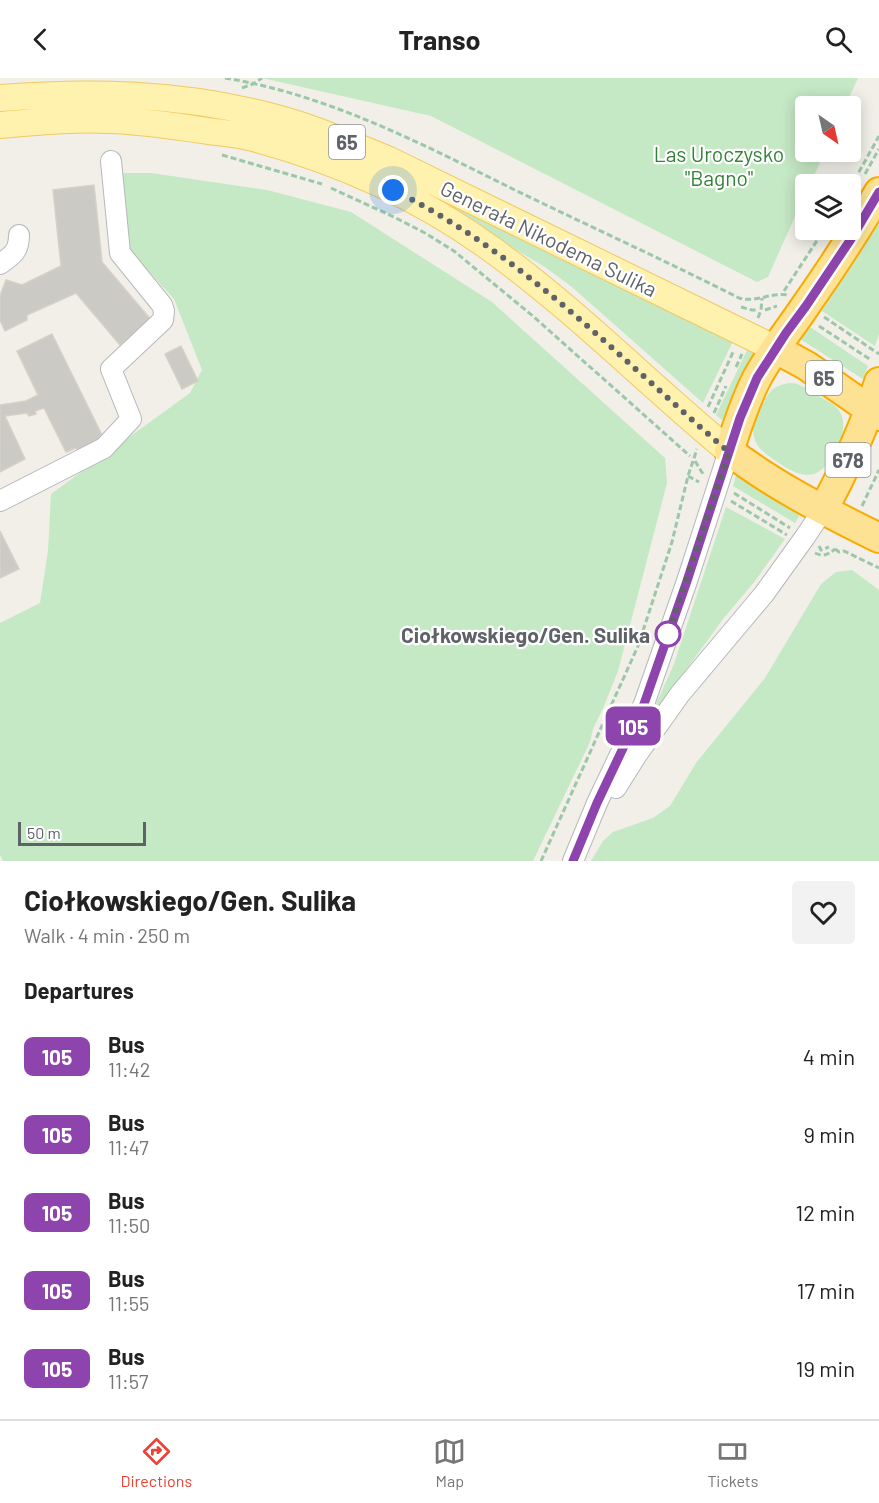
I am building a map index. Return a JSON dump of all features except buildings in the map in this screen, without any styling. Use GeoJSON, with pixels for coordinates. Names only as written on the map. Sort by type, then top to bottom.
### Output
{"type":"FeatureCollection","features":[{"type":"Feature","properties":{"kind":"highway"},"geometry":{"type":"LineString","coordinates":[[729,452],[757,378],[845,248],[879,192]]}},
{"type":"Feature","properties":{"kind":"highway","name":"65"},"geometry":{"type":"LineString","coordinates":[[776,349],[807,366],[875,412]]}},
{"type":"Feature","properties":{"kind":"highway","name":"678"},"geometry":{"type":"LineString","coordinates":[[823,510],[875,412],[875,371]]}},
{"type":"Feature","properties":{"kind":"highway","name":"65"},"geometry":{"type":"LineString","coordinates":[[729,452],[770,480],[879,538]]}},
{"type":"Feature","properties":{"kind":"main road","name":"Generała Nikodema Sulika"},"geometry":{"type":"LineString","coordinates":[[0,98],[53,94],[131,94],[198,102],[279,119],[338,139],[389,160],[776,349]]}},
{"type":"Feature","properties":{"kind":"main road","name":"Generała Nikodema Sulika"},"geometry":{"type":"LineString","coordinates":[[0,125],[60,120],[159,123],[250,137],[296,151],[377,182],[427,207],[495,251],[553,297],[729,452]]}},
{"type":"Feature","properties":{"kind":"street"},"geometry":{"type":"LineString","coordinates":[[0,501],[104,448],[131,419],[111,369],[163,320],[164,311],[162,305],[120,253],[111,161]]}},
{"type":"Feature","properties":{"kind":"street"},"geometry":{"type":"LineString","coordinates":[[0,264],[14,254],[19,244],[19,234]]}},
{"type":"Feature","properties":{"kind":"street"},"geometry":{"type":"LineString","coordinates":[[574,861],[597,803],[644,704],[729,452]]}},
{"type":"Feature","properties":{"kind":"street"},"geometry":{"type":"LineString","coordinates":[[574,861],[636,756],[680,694],[764,594],[823,510]]}},
{"type":"Feature","properties":{"kind":"path"},"geometry":{"type":"LineString","coordinates":[[225,78],[316,101],[387,129],[739,298],[747,300],[784,294],[795,299]]}},
{"type":"Feature","properties":{"kind":"path"},"geometry":{"type":"LineString","coordinates":[[238,89],[262,78]]}},
{"type":"Feature","properties":{"kind":"path"},"geometry":{"type":"LineString","coordinates":[[858,174],[879,136]]}},
{"type":"Feature","properties":{"kind":"path"},"geometry":{"type":"LineString","coordinates":[[215,153],[328,186],[394,217],[454,251],[534,317],[690,456]]}},
{"type":"Feature","properties":{"kind":"path"},"geometry":{"type":"LineString","coordinates":[[784,291],[817,240]]}},
{"type":"Feature","properties":{"kind":"path"},"geometry":{"type":"LineString","coordinates":[[758,318],[762,298]]}},
{"type":"Feature","properties":{"kind":"path"},"geometry":{"type":"LineString","coordinates":[[765,310],[784,302]]}},
{"type":"Feature","properties":{"kind":"path"},"geometry":{"type":"LineString","coordinates":[[818,314],[879,354]]}},
{"type":"Feature","properties":{"kind":"path"},"geometry":{"type":"LineString","coordinates":[[813,322],[875,371]]}},
{"type":"Feature","properties":{"kind":"path"},"geometry":{"type":"LineString","coordinates":[[707,409],[734,350]]}},
{"type":"Feature","properties":{"kind":"path"},"geometry":{"type":"LineString","coordinates":[[541,861],[638,646],[672,542],[697,448]]}},
{"type":"Feature","properties":{"kind":"path"},"geometry":{"type":"LineString","coordinates":[[695,461],[705,475]]}},
{"type":"Feature","properties":{"kind":"path"},"geometry":{"type":"LineString","coordinates":[[861,507],[879,470]]}},
{"type":"Feature","properties":{"kind":"path"},"geometry":{"type":"LineString","coordinates":[[688,476],[704,484]]}},
{"type":"Feature","properties":{"kind":"path"},"geometry":{"type":"LineString","coordinates":[[729,490],[794,530]]}},
{"type":"Feature","properties":{"kind":"path"},"geometry":{"type":"LineString","coordinates":[[727,499],[789,537]]}},
{"type":"Feature","properties":{"kind":"path"},"geometry":{"type":"LineString","coordinates":[[819,546],[822,550],[832,547]]}},
{"type":"Feature","properties":{"kind":"path"},"geometry":{"type":"LineString","coordinates":[[832,547],[879,568]]}},
{"type":"Feature","properties":{"kind":"path"},"geometry":{"type":"LineString","coordinates":[[813,551],[823,556],[832,547]]}},
{"type":"Feature","properties":{"kind":"green space","name":"Las Uroczysko \"Bagno\""},"geometry":{"type":"Polygon","coordinates":[[[262,78],[858,78],[850,96],[795,96],[795,162],[820,162],[815,174],[795,174],[795,216],[768,277],[757,282],[431,116],[262,78]]]}},
{"type":"Feature","properties":{"kind":"green space"},"geometry":{"type":"Polygon","coordinates":[[[123,173],[151,173],[267,190],[351,212],[492,302],[665,458],[667,483],[618,671],[593,729],[590,742],[533,861],[3,861],[0,855],[0,623],[40,603],[48,551],[51,494],[190,393],[202,370],[174,299],[122,242],[123,173]]]}},
{"type":"Feature","properties":{"kind":"green space"},"geometry":{"type":"Polygon","coordinates":[[[418,185],[734,339],[703,403],[572,287],[545,267],[415,190],[418,185]]]}},
{"type":"Feature","properties":{"kind":"green space"},"geometry":{"type":"Polygon","coordinates":[[[879,222],[879,334],[875,346],[822,311],[879,222]]]}},
{"type":"Feature","properties":{"kind":"green space"},"geometry":{"type":"Polygon","coordinates":[[[810,327],[868,366],[863,379],[800,339],[810,327]]]}},
{"type":"Feature","properties":{"kind":"green space"},"geometry":{"type":"Polygon","coordinates":[[[749,346],[757,351],[742,376],[722,420],[716,415],[749,346]]]}},
{"type":"Feature","properties":{"kind":"green space"},"geometry":{"type":"Polygon","coordinates":[[[790,383],[805,388],[834,405],[843,422],[842,437],[832,458],[822,469],[810,475],[798,473],[769,456],[755,441],[753,429],[755,421],[769,393],[779,386],[790,383]]]}},
{"type":"Feature","properties":{"kind":"green space"},"geometry":{"type":"Polygon","coordinates":[[[737,472],[802,511],[795,523],[733,486],[737,472]]]}},
{"type":"Feature","properties":{"kind":"green space"},"geometry":{"type":"Polygon","coordinates":[[[726,507],[785,539],[648,722],[674,664],[726,507]]]}},
{"type":"Feature","properties":{"kind":"green space"},"geometry":{"type":"Polygon","coordinates":[[[852,570],[879,590],[879,861],[591,861],[603,841],[613,832],[653,818],[670,806],[696,763],[765,678],[821,584],[836,572],[852,570]]]}},
{"type":"Feature","properties":{"kind":"bus line","name":"105"},"geometry":{"type":"LineString","coordinates":[[573,861],[597,803],[644,704],[740,418],[757,378],[851,239],[879,192]]}},
{"type":"Feature","properties":{"kind":"place","name":"Ciołkowskiego/Gen. Sulika"},"geometry":{"type":"Point","coordinates":[668,634]}},
{"type":"Feature","properties":{"kind":"route"},"geometry":{"type":"LineString","coordinates":[[393,190],[427,207],[495,251],[553,297],[729,452],[665,643],[668,634]]}}]}
